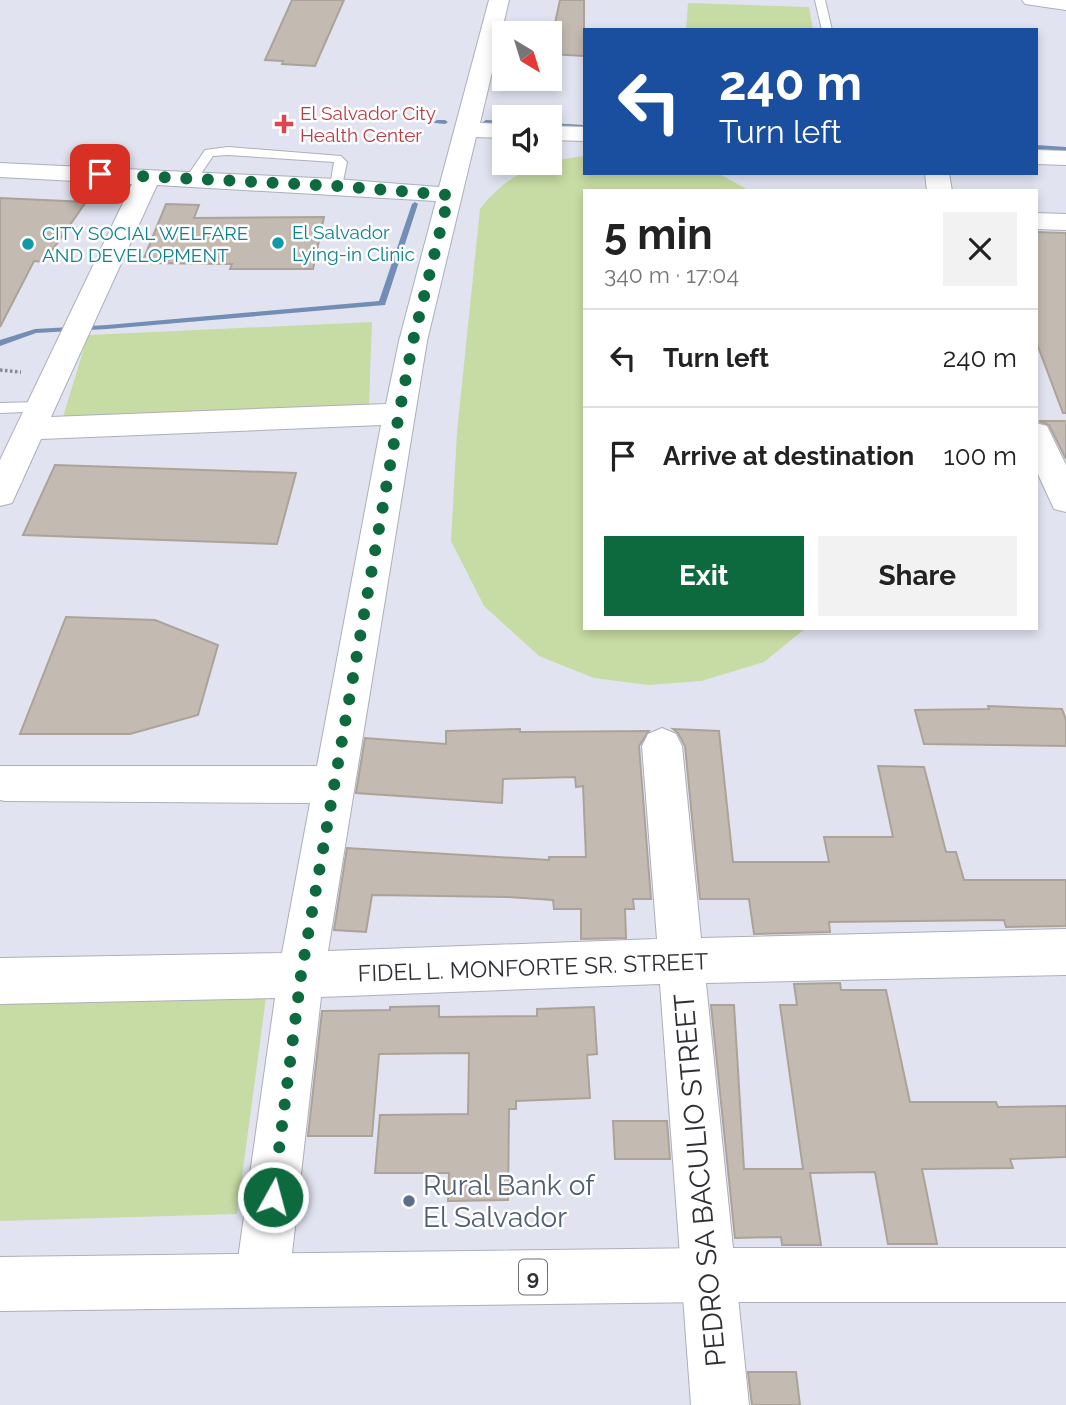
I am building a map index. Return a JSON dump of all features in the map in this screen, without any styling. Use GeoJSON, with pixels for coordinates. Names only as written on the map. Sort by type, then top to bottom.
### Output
{"type":"FeatureCollection","features":[{"type":"Feature","properties":{"kind":"main road"},"geometry":{"type":"LineString","coordinates":[[262,1280],[301,975],[399,414],[413,341],[499,0]]}},
{"type":"Feature","properties":{"kind":"main road"},"geometry":{"type":"LineString","coordinates":[[1032,0],[1066,4]]}},
{"type":"Feature","properties":{"kind":"main road"},"geometry":{"type":"LineString","coordinates":[[465,129],[492,130]]}},
{"type":"Feature","properties":{"kind":"main road"},"geometry":{"type":"LineString","coordinates":[[562,133],[583,134]]}},
{"type":"Feature","properties":{"kind":"main road"},"geometry":{"type":"LineString","coordinates":[[1038,157],[1066,158]]}},
{"type":"Feature","properties":{"kind":"main road"},"geometry":{"type":"LineString","coordinates":[[0,170],[336,186],[449,195]]}},
{"type":"Feature","properties":{"kind":"main road"},"geometry":{"type":"LineString","coordinates":[[0,494],[148,177]]}},
{"type":"Feature","properties":{"kind":"main road"},"geometry":{"type":"LineString","coordinates":[[1038,220],[1066,222]]}},
{"type":"Feature","properties":{"kind":"main road"},"geometry":{"type":"LineString","coordinates":[[37,418],[399,414]]}},
{"type":"Feature","properties":{"kind":"main road"},"geometry":{"type":"LineString","coordinates":[[1038,438],[1066,500]]}},
{"type":"Feature","properties":{"kind":"main road","name":"PEDRO SA BACULIO STREET"},"geometry":{"type":"LineString","coordinates":[[662,746],[720,1405]]}},
{"type":"Feature","properties":{"kind":"main road"},"geometry":{"type":"LineString","coordinates":[[5,783],[335,785]]}},
{"type":"Feature","properties":{"kind":"main road","name":"FIDEL L. MONFORTE SR. STREET"},"geometry":{"type":"LineString","coordinates":[[0,981],[301,975],[681,961],[1066,952]]}},
{"type":"Feature","properties":{"kind":"main road","name":"9"},"geometry":{"type":"LineString","coordinates":[[0,1284],[709,1275],[1066,1275]]}},
{"type":"Feature","properties":{"kind":"lane"},"geometry":{"type":"LineString","coordinates":[[820,0],[827,28]]}},
{"type":"Feature","properties":{"kind":"lane"},"geometry":{"type":"LineString","coordinates":[[0,408],[37,418]]}},
{"type":"Feature","properties":{"kind":"green space"},"geometry":{"type":"Polygon","coordinates":[[[688,3],[809,7],[813,28],[686,28],[688,3]]]}},
{"type":"Feature","properties":{"kind":"green space"},"geometry":{"type":"Polygon","coordinates":[[[583,156],[583,175],[722,175],[746,189],[583,189],[583,630],[804,630],[764,662],[701,681],[648,685],[594,678],[539,656],[484,606],[451,541],[457,432],[480,209],[519,175],[562,175],[562,160],[583,156]]]}},
{"type":"Feature","properties":{"kind":"green space"},"geometry":{"type":"Polygon","coordinates":[[[372,322],[369,405],[62,420],[88,335],[372,322]]]}},
{"type":"Feature","properties":{"kind":"green space"},"geometry":{"type":"Polygon","coordinates":[[[267,990],[237,1214],[0,1221],[0,998],[267,990]]]}},
{"type":"Feature","properties":{"kind":"building"},"geometry":{"type":"Polygon","coordinates":[[[292,0],[344,0],[315,66],[265,60],[292,0]]]}},
{"type":"Feature","properties":{"kind":"building"},"geometry":{"type":"Polygon","coordinates":[[[560,0],[584,0],[583,56],[562,55],[562,21],[555,21],[560,0]]]}},
{"type":"Feature","properties":{"kind":"building"},"geometry":{"type":"Polygon","coordinates":[[[0,198],[86,202],[44,262],[34,261],[0,327],[0,198]]]}},
{"type":"Feature","properties":{"kind":"building"},"geometry":{"type":"Polygon","coordinates":[[[166,204],[199,205],[194,218],[324,217],[313,269],[230,269],[232,264],[142,263],[166,204]]]}},
{"type":"Feature","properties":{"kind":"building"},"geometry":{"type":"Polygon","coordinates":[[[1038,232],[1066,233],[1066,413],[1063,413],[1038,346],[1038,232]]]}},
{"type":"Feature","properties":{"kind":"building"},"geometry":{"type":"Polygon","coordinates":[[[1039,421],[1066,421],[1066,459],[1049,425],[1039,421]]]}},
{"type":"Feature","properties":{"kind":"building"},"geometry":{"type":"Polygon","coordinates":[[[55,465],[296,473],[277,544],[23,535],[55,465]]]}},
{"type":"Feature","properties":{"kind":"building"},"geometry":{"type":"Polygon","coordinates":[[[66,617],[155,620],[218,645],[198,715],[130,734],[20,734],[66,617]]]}},
{"type":"Feature","properties":{"kind":"building"},"geometry":{"type":"Polygon","coordinates":[[[988,706],[1062,709],[1066,720],[1066,746],[924,744],[915,710],[989,709],[988,706]]]}},
{"type":"Feature","properties":{"kind":"building"},"geometry":{"type":"Polygon","coordinates":[[[520,729],[520,732],[649,731],[639,746],[651,899],[633,899],[634,909],[625,909],[626,938],[581,939],[581,909],[554,909],[553,900],[508,897],[372,895],[366,932],[334,930],[347,848],[549,860],[549,857],[586,857],[583,786],[576,787],[575,777],[503,779],[502,803],[356,793],[365,738],[446,744],[446,731],[520,729]]]}},
{"type":"Feature","properties":{"kind":"building"},"geometry":{"type":"Polygon","coordinates":[[[673,729],[719,731],[733,862],[829,862],[824,837],[893,837],[878,766],[924,767],[946,852],[956,852],[964,880],[1066,880],[1066,926],[1006,927],[1004,920],[829,922],[830,932],[754,934],[749,899],[700,899],[685,746],[673,729]]]}},
{"type":"Feature","properties":{"kind":"building"},"geometry":{"type":"Polygon","coordinates":[[[840,983],[841,990],[886,990],[910,1102],[996,1102],[998,1107],[1066,1106],[1066,1157],[1010,1159],[1013,1168],[922,1169],[937,1244],[888,1244],[875,1172],[810,1173],[821,1245],[782,1245],[781,1237],[735,1238],[711,1005],[734,1005],[744,1169],[803,1169],[780,1005],[797,1005],[794,984],[840,983]]]}},
{"type":"Feature","properties":{"kind":"building"},"geometry":{"type":"Polygon","coordinates":[[[439,1006],[439,1017],[537,1016],[537,1009],[594,1007],[597,1054],[587,1055],[590,1098],[516,1101],[516,1109],[509,1109],[508,1200],[448,1201],[449,1173],[375,1173],[380,1115],[468,1114],[469,1053],[379,1054],[372,1136],[308,1136],[322,1011],[439,1006]]]}},
{"type":"Feature","properties":{"kind":"building"},"geometry":{"type":"Polygon","coordinates":[[[613,1121],[667,1121],[670,1159],[615,1159],[613,1121]]]}},
{"type":"Feature","properties":{"kind":"building"},"geometry":{"type":"Polygon","coordinates":[[[748,1372],[796,1372],[800,1405],[752,1405],[748,1372]]]}},
{"type":"Feature","properties":{"kind":"waterway"},"geometry":{"type":"LineString","coordinates":[[437,122],[445,122]]}},
{"type":"Feature","properties":{"kind":"waterway"},"geometry":{"type":"LineString","coordinates":[[486,122],[492,122]]}},
{"type":"Feature","properties":{"kind":"waterway"},"geometry":{"type":"LineString","coordinates":[[562,126],[583,127]]}},
{"type":"Feature","properties":{"kind":"waterway"},"geometry":{"type":"LineString","coordinates":[[1038,147],[1066,149]]}},
{"type":"Feature","properties":{"kind":"waterway"},"geometry":{"type":"LineString","coordinates":[[0,343],[35,331],[382,303],[415,204]]}},
{"type":"Feature","properties":{"kind":"place","name":"El Salvador City Health Center"},"geometry":{"type":"Point","coordinates":[284,124]}},
{"type":"Feature","properties":{"kind":"place","name":"El Salvador Lying-in Clinic"},"geometry":{"type":"Point","coordinates":[278,243]}},
{"type":"Feature","properties":{"kind":"place","name":"CITY SOCIAL WELFARE AND DEVELOPMENT"},"geometry":{"type":"Point","coordinates":[28,244]}},
{"type":"Feature","properties":{"kind":"place","name":"Rural Bank of El Salvador"},"geometry":{"type":"Point","coordinates":[409,1201]}},
{"type":"Feature","properties":{"kind":"route"},"geometry":{"type":"LineString","coordinates":[[100,174],[336,186],[449,195],[413,341],[399,414],[301,975],[273,1197]]}}]}
